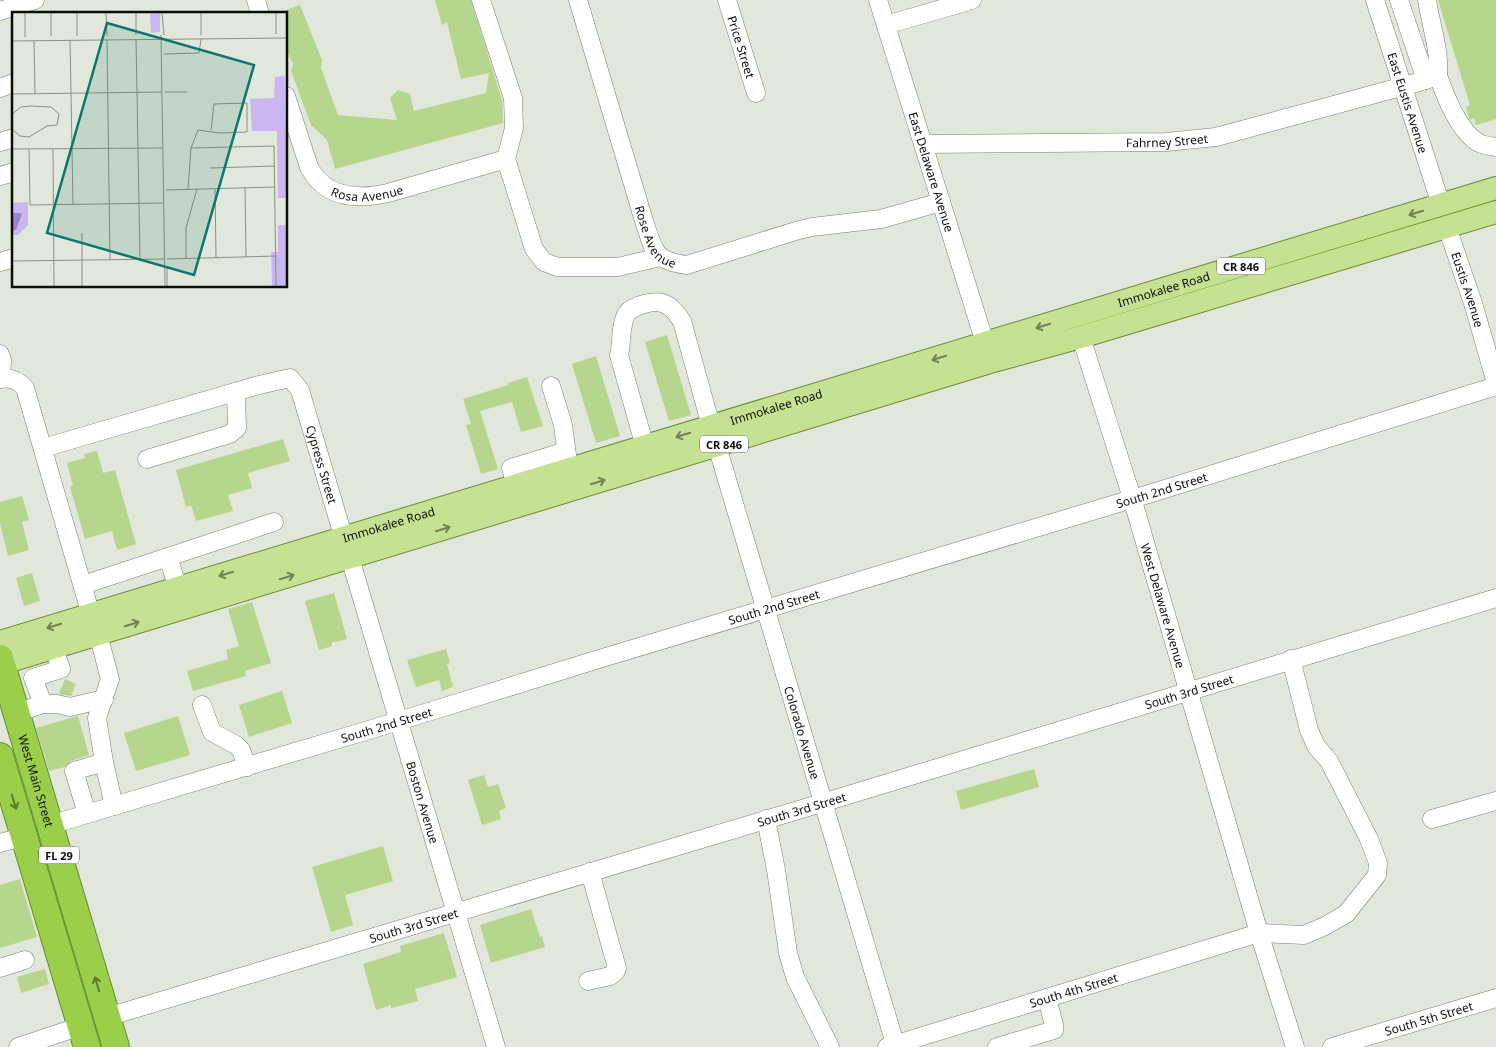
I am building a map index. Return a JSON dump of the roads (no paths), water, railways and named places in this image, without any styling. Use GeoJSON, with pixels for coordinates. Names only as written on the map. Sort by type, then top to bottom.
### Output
{"type":"FeatureCollection","features":[{"type":"Feature","properties":{"kind":"highway","name":"West Main Street"},"geometry":{"type":"LineString","coordinates":[[6,662],[16,713],[116,1047]]}},
{"type":"Feature","properties":{"kind":"highway","name":"FL 29"},"geometry":{"type":"LineString","coordinates":[[0,756],[84,1037]]}},
{"type":"Feature","properties":{"kind":"highway"},"geometry":{"type":"LineString","coordinates":[[84,1037],[107,1018]]}},
{"type":"Feature","properties":{"kind":"main road","name":"Immokalee Road"},"geometry":{"type":"LineString","coordinates":[[1078,327],[1496,188]]}},
{"type":"Feature","properties":{"kind":"main road"},"geometry":{"type":"LineString","coordinates":[[1441,205],[1447,226]]}},
{"type":"Feature","properties":{"kind":"main road","name":"Immokalee Road"},"geometry":{"type":"LineString","coordinates":[[6,662],[94,625],[173,597],[347,548],[988,353],[1496,212]]}},
{"type":"Feature","properties":{"kind":"main road","name":"Immokalee Road"},"geometry":{"type":"LineString","coordinates":[[347,548],[516,486],[568,461],[714,436]]}},
{"type":"Feature","properties":{"kind":"main road","name":"Immokalee Road"},"geometry":{"type":"LineString","coordinates":[[6,662],[54,648],[94,625]]}},
{"type":"Feature","properties":{"kind":"street"},"geometry":{"type":"LineString","coordinates":[[0,11],[35,0],[39,12]]}},
{"type":"Feature","properties":{"kind":"street"},"geometry":{"type":"LineString","coordinates":[[481,0],[513,98],[514,128],[506,159],[534,249],[544,262],[558,267],[618,268],[660,257]]}},
{"type":"Feature","properties":{"kind":"street","name":"Rose Avenue"},"geometry":{"type":"LineString","coordinates":[[578,0],[653,248],[660,257],[670,263],[688,265],[799,230],[881,219],[941,202]]}},
{"type":"Feature","properties":{"kind":"street","name":"Price Street"},"geometry":{"type":"LineString","coordinates":[[727,0],[756,93]]}},
{"type":"Feature","properties":{"kind":"street","name":"East Delaware Avenue"},"geometry":{"type":"LineString","coordinates":[[878,0],[988,353]]}},
{"type":"Feature","properties":{"kind":"street"},"geometry":{"type":"LineString","coordinates":[[886,25],[972,0]]}},
{"type":"Feature","properties":{"kind":"street","name":"East Eustis Avenue"},"geometry":{"type":"LineString","coordinates":[[1375,0],[1441,205]]}},
{"type":"Feature","properties":{"kind":"street"},"geometry":{"type":"LineString","coordinates":[[1399,0],[1432,78],[1462,126],[1477,143],[1496,147]]}},
{"type":"Feature","properties":{"kind":"street"},"geometry":{"type":"LineString","coordinates":[[1427,0],[1439,62],[1432,78]]}},
{"type":"Feature","properties":{"kind":"street","name":"Fahrney Street"},"geometry":{"type":"LineString","coordinates":[[923,144],[1166,142],[1200,140],[1432,78]]}},
{"type":"Feature","properties":{"kind":"street"},"geometry":{"type":"LineString","coordinates":[[0,88],[12,84]]}},
{"type":"Feature","properties":{"kind":"street","name":"Rosa Avenue"},"geometry":{"type":"LineString","coordinates":[[288,102],[309,167],[314,176],[331,191],[351,197],[371,197],[388,193],[506,159]]}},
{"type":"Feature","properties":{"kind":"street","name":"Eustis Avenue"},"geometry":{"type":"LineString","coordinates":[[1447,226],[1473,303],[1496,385]]}},
{"type":"Feature","properties":{"kind":"street","name":"Colorado Avenue"},"geometry":{"type":"LineString","coordinates":[[645,447],[619,355],[623,326],[627,314],[633,308],[662,302],[675,311],[682,321],[893,1046]]}},
{"type":"Feature","properties":{"kind":"street","name":"West Delaware Avenue"},"geometry":{"type":"LineString","coordinates":[[1078,327],[1132,498],[1259,933],[1295,1047]]}},
{"type":"Feature","properties":{"kind":"street"},"geometry":{"type":"LineString","coordinates":[[0,354],[2,360],[0,379],[18,380],[26,388],[110,679],[97,718],[114,806]]}},
{"type":"Feature","properties":{"kind":"street","name":"Cypress Street"},"geometry":{"type":"LineString","coordinates":[[236,392],[290,378],[300,390],[347,548]]}},
{"type":"Feature","properties":{"kind":"street","name":"South 2nd Street"},"geometry":{"type":"LineString","coordinates":[[50,825],[1152,493],[1496,385]]}},
{"type":"Feature","properties":{"kind":"street"},"geometry":{"type":"LineString","coordinates":[[551,386],[563,425],[568,461]]}},
{"type":"Feature","properties":{"kind":"street"},"geometry":{"type":"LineString","coordinates":[[43,448],[236,392],[237,428],[230,434],[147,459]]}},
{"type":"Feature","properties":{"kind":"street"},"geometry":{"type":"LineString","coordinates":[[83,585],[274,522]]}},
{"type":"Feature","properties":{"kind":"street","name":"Boston Avenue"},"geometry":{"type":"LineString","coordinates":[[347,548],[496,1047]]}},
{"type":"Feature","properties":{"kind":"street"},"geometry":{"type":"LineString","coordinates":[[168,557],[173,597]]}},
{"type":"Feature","properties":{"kind":"street","name":"South 3rd Street"},"geometry":{"type":"LineString","coordinates":[[107,1018],[1496,598]]}},
{"type":"Feature","properties":{"kind":"street"},"geometry":{"type":"LineString","coordinates":[[6,662],[33,678],[61,669],[54,648]]}},
{"type":"Feature","properties":{"kind":"street","name":"South 4th Street"},"geometry":{"type":"LineString","coordinates":[[893,1046],[932,1040],[1047,998],[1259,933],[1304,935],[1346,914],[1378,875],[1378,863],[1338,778],[1329,761],[1316,746],[1312,738],[1291,659]]}},
{"type":"Feature","properties":{"kind":"street"},"geometry":{"type":"LineString","coordinates":[[6,662],[33,678],[43,704]]}},
{"type":"Feature","properties":{"kind":"street"},"geometry":{"type":"LineString","coordinates":[[16,713],[43,704],[57,704],[70,707],[104,699]]}},
{"type":"Feature","properties":{"kind":"street"},"geometry":{"type":"LineString","coordinates":[[202,705],[212,732],[236,745],[241,750],[247,767]]}},
{"type":"Feature","properties":{"kind":"street"},"geometry":{"type":"LineString","coordinates":[[87,814],[74,771],[104,762]]}},
{"type":"Feature","properties":{"kind":"street"},"geometry":{"type":"LineString","coordinates":[[1432,820],[1496,801]]}},
{"type":"Feature","properties":{"kind":"street"},"geometry":{"type":"LineString","coordinates":[[766,820],[776,870],[788,953],[796,977],[830,1047]]}},
{"type":"Feature","properties":{"kind":"street"},"geometry":{"type":"LineString","coordinates":[[0,843],[25,836]]}},
{"type":"Feature","properties":{"kind":"street"},"geometry":{"type":"LineString","coordinates":[[588,980],[610,976],[617,968],[590,872]]}},
{"type":"Feature","properties":{"kind":"street"},"geometry":{"type":"LineString","coordinates":[[0,968],[25,960]]}},
{"type":"Feature","properties":{"kind":"street"},"geometry":{"type":"LineString","coordinates":[[997,1047],[1054,1030],[1047,998]]}},
{"type":"Feature","properties":{"kind":"street","name":"South 5th Street"},"geometry":{"type":"LineString","coordinates":[[1332,1047],[1496,998]]}},
{"type":"Feature","properties":{"kind":"street"},"geometry":{"type":"LineString","coordinates":[[18,1047],[84,1037]]}}]}
